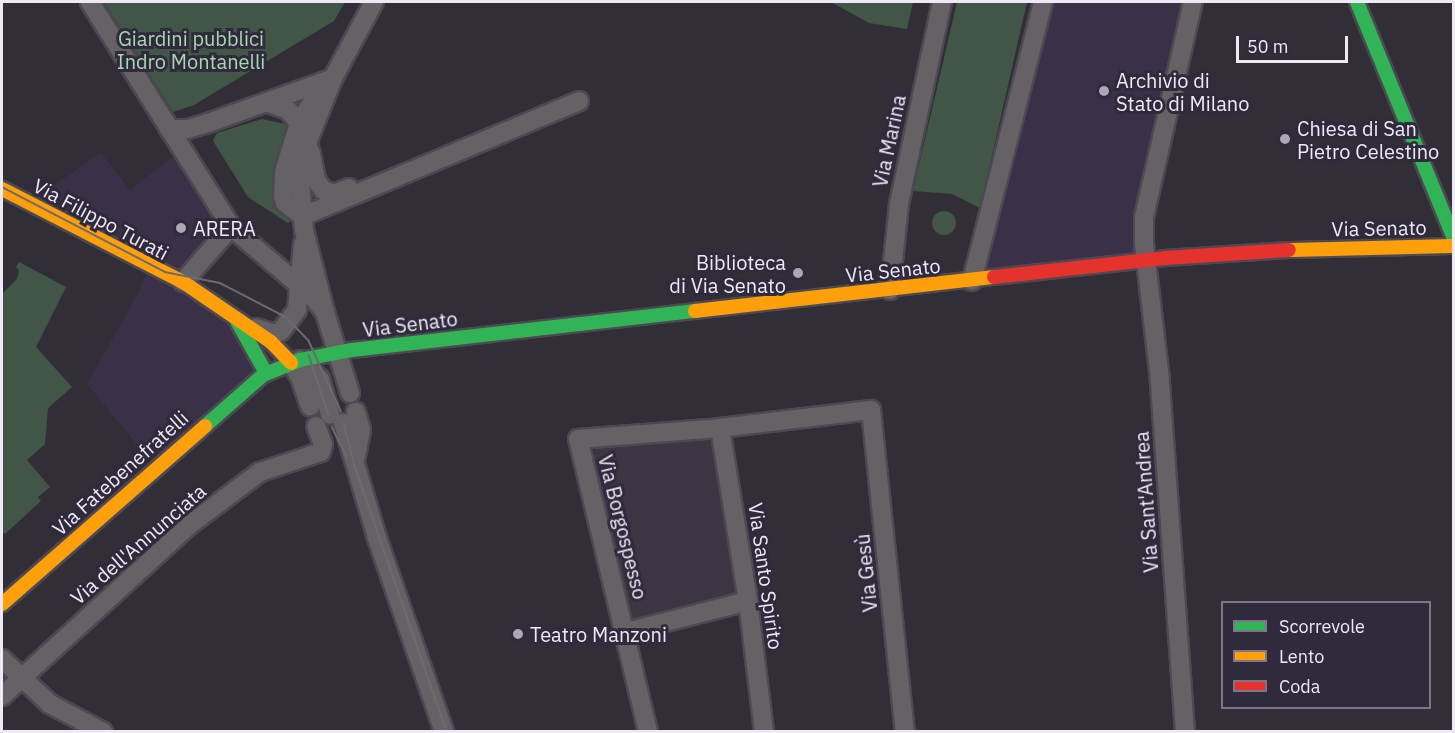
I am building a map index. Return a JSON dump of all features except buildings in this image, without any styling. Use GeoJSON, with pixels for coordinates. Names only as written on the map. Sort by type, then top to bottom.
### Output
{"type":"FeatureCollection","features":[{"type":"Feature","properties":{"kind":"street"},"geometry":{"type":"LineString","coordinates":[[90,2],[231,227],[300,286],[325,312]]}},
{"type":"Feature","properties":{"kind":"street"},"geometry":{"type":"LineString","coordinates":[[237,320],[273,334],[281,331],[297,310],[303,223],[300,179],[307,144],[333,78],[374,2]]}},
{"type":"Feature","properties":{"kind":"street","name":"Via Marina"},"geometry":{"type":"LineString","coordinates":[[890,290],[898,204],[942,2]]}},
{"type":"Feature","properties":{"kind":"street"},"geometry":{"type":"LineString","coordinates":[[972,281],[1043,2]]}},
{"type":"Feature","properties":{"kind":"street","name":"Via Sant'Andrea"},"geometry":{"type":"LineString","coordinates":[[1185,732],[1160,380],[1144,216],[1193,2]]}},
{"type":"Feature","properties":{"kind":"street"},"geometry":{"type":"LineString","coordinates":[[1358,2],[1454,239]]}},
{"type":"Feature","properties":{"kind":"street"},"geometry":{"type":"LineString","coordinates":[[170,129],[188,129],[333,78]]}},
{"type":"Feature","properties":{"kind":"street"},"geometry":{"type":"LineString","coordinates":[[333,78],[316,96],[299,123],[289,152],[282,185],[285,203],[303,223],[325,312],[340,357],[334,412]]}},
{"type":"Feature","properties":{"kind":"street"},"geometry":{"type":"LineString","coordinates":[[303,223],[336,198],[577,98]]}},
{"type":"Feature","properties":{"kind":"street"},"geometry":{"type":"LineString","coordinates":[[266,102],[288,110],[299,123],[320,186],[336,198]]}},
{"type":"Feature","properties":{"kind":"street","name":"Via Filippo Turati"},"geometry":{"type":"LineString","coordinates":[[2,189],[183,282],[277,347],[295,364]]}},
{"type":"Feature","properties":{"kind":"street"},"geometry":{"type":"LineString","coordinates":[[183,282],[231,227]]}},
{"type":"Feature","properties":{"kind":"street","name":"Via Senato"},"geometry":{"type":"LineString","coordinates":[[295,364],[972,281],[1148,265],[1287,249],[1454,246]]}},
{"type":"Feature","properties":{"kind":"street"},"geometry":{"type":"LineString","coordinates":[[237,320],[266,373]]}},
{"type":"Feature","properties":{"kind":"street"},"geometry":{"type":"LineString","coordinates":[[295,364],[320,379],[355,466],[441,724],[456,732]]}},
{"type":"Feature","properties":{"kind":"street","name":"Via Fatebenefratelli"},"geometry":{"type":"LineString","coordinates":[[2,604],[266,373],[295,364]]}},
{"type":"Feature","properties":{"kind":"street","name":"Via Gesù"},"geometry":{"type":"LineString","coordinates":[[720,428],[871,410],[905,732]]}},
{"type":"Feature","properties":{"kind":"street"},"geometry":{"type":"LineString","coordinates":[[334,412],[362,430],[355,466]]}},
{"type":"Feature","properties":{"kind":"street","name":"Via dell'Annunciata"},"geometry":{"type":"LineString","coordinates":[[2,696],[188,526],[260,472],[321,452],[334,412]]}},
{"type":"Feature","properties":{"kind":"street","name":"Via Borgospesso"},"geometry":{"type":"LineString","coordinates":[[648,732],[626,632],[578,439],[720,428]]}},
{"type":"Feature","properties":{"kind":"street","name":"Via Santo Spirito"},"geometry":{"type":"LineString","coordinates":[[720,428],[748,601],[764,732]]}},
{"type":"Feature","properties":{"kind":"street"},"geometry":{"type":"LineString","coordinates":[[626,632],[748,601]]}},
{"type":"Feature","properties":{"kind":"street"},"geometry":{"type":"LineString","coordinates":[[2,659],[20,679],[63,712],[103,732]]}},
{"type":"Feature","properties":{"kind":"shaded area"},"geometry":{"type":"Polygon","coordinates":[[[1044,2],[1192,2],[1143,216],[1146,258],[974,277],[1044,2]]]}},
{"type":"Feature","properties":{"kind":"shaded area"},"geometry":{"type":"Polygon","coordinates":[[[194,147],[235,223],[183,280],[31,201],[101,153],[130,190],[171,158],[194,147]]]}},
{"type":"Feature","properties":{"kind":"shaded area"},"geometry":{"type":"Polygon","coordinates":[[[149,268],[235,322],[262,375],[158,465],[144,453],[87,384],[140,290],[149,268]]]}},
{"type":"Feature","properties":{"kind":"shaded area"},"geometry":{"type":"Polygon","coordinates":[[[713,436],[736,594],[631,621],[589,458],[599,444],[713,436]]]}},
{"type":"Feature","properties":{"kind":"green space","name":"Giardini pubblici Indro Montanelli"},"geometry":{"type":"Polygon","coordinates":[[[104,2],[345,2],[334,21],[194,105],[173,112],[104,2]]]}},
{"type":"Feature","properties":{"kind":"green space"},"geometry":{"type":"Polygon","coordinates":[[[831,2],[913,2],[907,29],[869,23],[831,2]]]}},
{"type":"Feature","properties":{"kind":"green space"},"geometry":{"type":"Polygon","coordinates":[[[957,2],[1027,2],[980,208],[952,194],[913,191],[957,2]]]}},
{"type":"Feature","properties":{"kind":"green space"},"geometry":{"type":"Polygon","coordinates":[[[262,119],[285,124],[288,128],[278,163],[291,220],[288,223],[248,197],[213,141],[217,133],[262,119]]]}},
{"type":"Feature","properties":{"kind":"green space"},"geometry":{"type":"Polygon","coordinates":[[[944,211],[953,214],[956,223],[953,232],[944,235],[935,232],[932,223],[935,214],[944,211]]]}},
{"type":"Feature","properties":{"kind":"green space"},"geometry":{"type":"Polygon","coordinates":[[[19,262],[66,287],[36,347],[72,387],[48,408],[45,444],[27,460],[50,487],[38,497],[41,501],[5,534],[2,531],[2,294],[17,279],[19,271],[16,267],[19,262]]]}},
{"type":"Feature","properties":{"kind":"tram line"},"geometry":{"type":"LineString","coordinates":[[2,187],[165,272],[220,283],[286,317],[309,341],[341,411]]}},
{"type":"Feature","properties":{"kind":"tram line"},"geometry":{"type":"LineString","coordinates":[[309,355],[329,415]]}},
{"type":"Feature","properties":{"kind":"tram line"},"geometry":{"type":"LineString","coordinates":[[344,423],[355,466],[447,732]]}},
{"type":"Feature","properties":{"kind":"tram line"},"geometry":{"type":"LineString","coordinates":[[332,427],[347,456]]}},
{"type":"Feature","properties":{"kind":"traffic: fast"},"geometry":{"type":"LineString","coordinates":[[1357,2],[1454,239]]}},
{"type":"Feature","properties":{"kind":"traffic: fast"},"geometry":{"type":"LineString","coordinates":[[205,426],[263,375],[300,360],[352,350],[695,311]]}},
{"type":"Feature","properties":{"kind":"traffic: fast"},"geometry":{"type":"LineString","coordinates":[[237,321],[266,373]]}},
{"type":"Feature","properties":{"kind":"traffic: slow"},"geometry":{"type":"LineString","coordinates":[[2,189],[183,282],[271,342],[291,363]]}},
{"type":"Feature","properties":{"kind":"traffic: slow"},"geometry":{"type":"LineString","coordinates":[[1289,250],[1454,246]]}},
{"type":"Feature","properties":{"kind":"traffic: slow"},"geometry":{"type":"LineString","coordinates":[[695,311],[994,277]]}},
{"type":"Feature","properties":{"kind":"traffic: slow"},"geometry":{"type":"LineString","coordinates":[[2,604],[205,426]]}},
{"type":"Feature","properties":{"kind":"traffic: jam"},"geometry":{"type":"LineString","coordinates":[[994,277],[1165,258],[1289,250]]}},
{"type":"Feature","properties":{"kind":"place","name":"Archivio di Stato di Milano"},"geometry":{"type":"Point","coordinates":[1104,91]}},
{"type":"Feature","properties":{"kind":"place","name":"Chiesa di San Pietro Celestino"},"geometry":{"type":"Point","coordinates":[1285,139]}},
{"type":"Feature","properties":{"kind":"place","name":"ARERA"},"geometry":{"type":"Point","coordinates":[181,228]}},
{"type":"Feature","properties":{"kind":"place","name":"Biblioteca di Via Senato"},"geometry":{"type":"Point","coordinates":[798,273]}},
{"type":"Feature","properties":{"kind":"place","name":"Teatro Manzoni"},"geometry":{"type":"Point","coordinates":[518,634]}}]}
